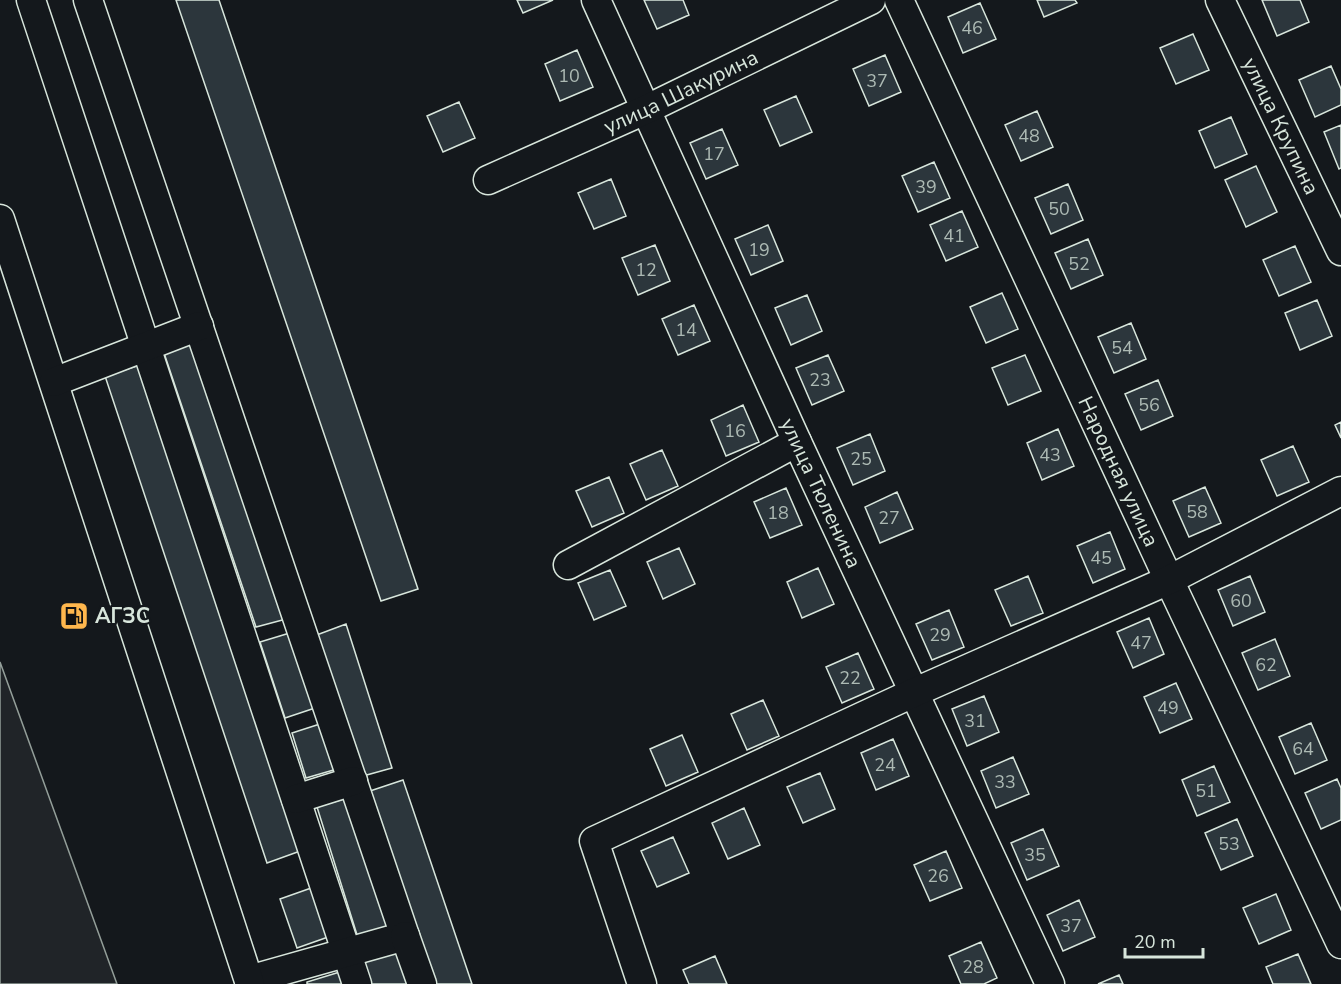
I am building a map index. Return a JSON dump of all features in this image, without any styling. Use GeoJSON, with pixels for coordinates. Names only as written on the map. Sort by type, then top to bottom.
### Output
{"type":"FeatureCollection","features":[{"type":"Feature","properties":{"kind":"street"},"geometry":{"type":"LineString","coordinates":[[31,0],[357,984]]}},
{"type":"Feature","properties":{"kind":"street"},"geometry":{"type":"LineString","coordinates":[[88,0],[422,984]]}},
{"type":"Feature","properties":{"kind":"street","name":"улица Тюленина"},"geometry":{"type":"LineString","coordinates":[[596,0],[797,442],[1050,984]]}},
{"type":"Feature","properties":{"kind":"street","name":"улица Шакурина"},"geometry":{"type":"LineString","coordinates":[[488,180],[645,110],[871,0]]}},
{"type":"Feature","properties":{"kind":"street","name":"Народная улица"},"geometry":{"type":"LineString","coordinates":[[899,0],[1341,944]]}},
{"type":"Feature","properties":{"kind":"street","name":"улица Крупина"},"geometry":{"type":"LineString","coordinates":[[1220,0],[1341,251]]}},
{"type":"Feature","properties":{"kind":"street"},"geometry":{"type":"LineString","coordinates":[[0,219],[250,982],[405,936]]}},
{"type":"Feature","properties":{"kind":"street"},"geometry":{"type":"LineString","coordinates":[[54,382],[199,326]]}},
{"type":"Feature","properties":{"kind":"street"},"geometry":{"type":"LineString","coordinates":[[568,565],[797,442]]}},
{"type":"Feature","properties":{"kind":"street"},"geometry":{"type":"LineString","coordinates":[[642,984],[594,841],[913,693],[1169,580],[1341,492]]}},
{"type":"Feature","properties":{"kind":"street"},"geometry":{"type":"LineString","coordinates":[[296,800],[353,781]]}},
{"type":"Feature","properties":{"kind":"shaded area"},"geometry":{"type":"Polygon","coordinates":[[[0,662],[117,984],[0,984],[0,662]]]}},
{"type":"Feature","properties":{"kind":"building"},"geometry":{"type":"Polygon","coordinates":[[[176,0],[219,0],[418,589],[381,601],[176,0]]]}},
{"type":"Feature","properties":{"kind":"building"},"geometry":{"type":"Polygon","coordinates":[[[517,0],[553,0],[523,13],[517,0]]]}},
{"type":"Feature","properties":{"kind":"building"},"geometry":{"type":"Polygon","coordinates":[[[644,0],[683,0],[689,15],[657,29],[644,0]]]}},
{"type":"Feature","properties":{"kind":"building"},"geometry":{"type":"Polygon","coordinates":[[[1037,0],[1075,0],[1077,3],[1044,17],[1037,0]]]}},
{"type":"Feature","properties":{"kind":"building"},"geometry":{"type":"Polygon","coordinates":[[[1262,0],[1300,0],[1309,22],[1277,36],[1262,0]]]}},
{"type":"Feature","properties":{"kind":"building"},"geometry":{"type":"Polygon","coordinates":[[[980,3],[996,39],[963,53],[948,17],[980,3]]]}},
{"type":"Feature","properties":{"kind":"building"},"geometry":{"type":"Polygon","coordinates":[[[1193,34],[1209,70],[1176,84],[1160,48],[1193,34]]]}},
{"type":"Feature","properties":{"kind":"building"},"geometry":{"type":"Polygon","coordinates":[[[577,50],[593,87],[560,101],[545,64],[577,50]]]}},
{"type":"Feature","properties":{"kind":"building"},"geometry":{"type":"Polygon","coordinates":[[[885,55],[901,92],[869,106],[853,69],[885,55]]]}},
{"type":"Feature","properties":{"kind":"building"},"geometry":{"type":"Polygon","coordinates":[[[1331,66],[1341,89],[1341,105],[1315,117],[1299,80],[1331,66]]]}},
{"type":"Feature","properties":{"kind":"building"},"geometry":{"type":"Polygon","coordinates":[[[796,96],[812,132],[780,146],[764,110],[796,96]]]}},
{"type":"Feature","properties":{"kind":"building"},"geometry":{"type":"Polygon","coordinates":[[[459,102],[475,138],[443,152],[427,116],[459,102]]]}},
{"type":"Feature","properties":{"kind":"building"},"geometry":{"type":"Polygon","coordinates":[[[1037,111],[1053,147],[1021,161],[1005,125],[1037,111]]]}},
{"type":"Feature","properties":{"kind":"building"},"geometry":{"type":"Polygon","coordinates":[[[1231,117],[1247,154],[1215,168],[1199,131],[1231,117]]]}},
{"type":"Feature","properties":{"kind":"building"},"geometry":{"type":"Polygon","coordinates":[[[1341,125],[1341,168],[1339,169],[1324,132],[1341,125]]]}},
{"type":"Feature","properties":{"kind":"building"},"geometry":{"type":"Polygon","coordinates":[[[722,129],[738,165],[706,179],[690,143],[722,129]]]}},
{"type":"Feature","properties":{"kind":"building"},"geometry":{"type":"Polygon","coordinates":[[[934,162],[950,198],[918,212],[902,176],[934,162]]]}},
{"type":"Feature","properties":{"kind":"building"},"geometry":{"type":"Polygon","coordinates":[[[1256,166],[1277,212],[1246,227],[1225,180],[1256,166]]]}},
{"type":"Feature","properties":{"kind":"building"},"geometry":{"type":"Polygon","coordinates":[[[611,179],[626,216],[594,229],[578,193],[611,179]]]}},
{"type":"Feature","properties":{"kind":"building"},"geometry":{"type":"Polygon","coordinates":[[[1068,184],[1083,220],[1051,234],[1035,198],[1068,184]]]}},
{"type":"Feature","properties":{"kind":"building"},"geometry":{"type":"Polygon","coordinates":[[[962,211],[978,247],[946,261],[930,225],[962,211]]]}},
{"type":"Feature","properties":{"kind":"building"},"geometry":{"type":"Polygon","coordinates":[[[768,225],[783,261],[751,275],[735,239],[768,225]]]}},
{"type":"Feature","properties":{"kind":"building"},"geometry":{"type":"Polygon","coordinates":[[[1088,239],[1103,275],[1071,289],[1055,253],[1088,239]]]}},
{"type":"Feature","properties":{"kind":"building"},"geometry":{"type":"Polygon","coordinates":[[[655,245],[670,281],[638,295],[622,258],[655,245]]]}},
{"type":"Feature","properties":{"kind":"building"},"geometry":{"type":"Polygon","coordinates":[[[1295,246],[1311,282],[1279,296],[1263,260],[1295,246]]]}},
{"type":"Feature","properties":{"kind":"building"},"geometry":{"type":"Polygon","coordinates":[[[1002,293],[1018,329],[986,343],[970,307],[1002,293]]]}},
{"type":"Feature","properties":{"kind":"building"},"geometry":{"type":"Polygon","coordinates":[[[807,295],[822,331],[791,345],[775,308],[807,295]]]}},
{"type":"Feature","properties":{"kind":"building"},"geometry":{"type":"Polygon","coordinates":[[[1317,300],[1332,336],[1300,350],[1285,313],[1317,300]]]}},
{"type":"Feature","properties":{"kind":"building"},"geometry":{"type":"Polygon","coordinates":[[[694,305],[710,341],[678,355],[662,319],[694,305]]]}},
{"type":"Feature","properties":{"kind":"building"},"geometry":{"type":"Polygon","coordinates":[[[1131,323],[1146,359],[1114,373],[1098,337],[1131,323]]]}},
{"type":"Feature","properties":{"kind":"building"},"geometry":{"type":"Polygon","coordinates":[[[200,336],[290,618],[256,627],[163,350],[200,336]]]}},
{"type":"Feature","properties":{"kind":"building"},"geometry":{"type":"Polygon","coordinates":[[[828,355],[844,391],[812,405],[796,368],[828,355]]]}},
{"type":"Feature","properties":{"kind":"building"},"geometry":{"type":"Polygon","coordinates":[[[1025,355],[1041,391],[1008,405],[992,368],[1025,355]]]}},
{"type":"Feature","properties":{"kind":"building"},"geometry":{"type":"Polygon","coordinates":[[[140,365],[303,850],[267,863],[105,376],[140,365]]]}},
{"type":"Feature","properties":{"kind":"building"},"geometry":{"type":"Polygon","coordinates":[[[1158,380],[1173,416],[1141,430],[1125,394],[1158,380]]]}},
{"type":"Feature","properties":{"kind":"building"},"geometry":{"type":"Polygon","coordinates":[[[743,405],[759,442],[726,456],[711,420],[743,405]]]}},
{"type":"Feature","properties":{"kind":"building"},"geometry":{"type":"Polygon","coordinates":[[[1341,422],[1341,438],[1335,425],[1341,422]]]}},
{"type":"Feature","properties":{"kind":"building"},"geometry":{"type":"Polygon","coordinates":[[[1058,429],[1074,466],[1042,480],[1027,443],[1058,429]]]}},
{"type":"Feature","properties":{"kind":"building"},"geometry":{"type":"Polygon","coordinates":[[[870,434],[885,471],[853,485],[837,448],[870,434]]]}},
{"type":"Feature","properties":{"kind":"building"},"geometry":{"type":"Polygon","coordinates":[[[1293,446],[1309,482],[1277,496],[1261,460],[1293,446]]]}},
{"type":"Feature","properties":{"kind":"building"},"geometry":{"type":"Polygon","coordinates":[[[662,450],[678,486],[646,500],[630,464],[662,450]]]}},
{"type":"Feature","properties":{"kind":"building"},"geometry":{"type":"Polygon","coordinates":[[[609,477],[624,513],[592,527],[576,491],[609,477]]]}},
{"type":"Feature","properties":{"kind":"building"},"geometry":{"type":"Polygon","coordinates":[[[1205,487],[1221,523],[1189,537],[1173,501],[1205,487]]]}},
{"type":"Feature","properties":{"kind":"building"},"geometry":{"type":"Polygon","coordinates":[[[786,488],[802,525],[770,538],[754,502],[786,488]]]}},
{"type":"Feature","properties":{"kind":"building"},"geometry":{"type":"Polygon","coordinates":[[[897,492],[913,529],[880,543],[865,507],[897,492]]]}},
{"type":"Feature","properties":{"kind":"building"},"geometry":{"type":"Polygon","coordinates":[[[1110,532],[1125,569],[1093,583],[1077,546],[1110,532]]]}},
{"type":"Feature","properties":{"kind":"building"},"geometry":{"type":"Polygon","coordinates":[[[679,548],[695,584],[663,599],[647,562],[679,548]]]}},
{"type":"Feature","properties":{"kind":"building"},"geometry":{"type":"Polygon","coordinates":[[[818,568],[834,604],[802,618],[787,582],[818,568]]]}},
{"type":"Feature","properties":{"kind":"building"},"geometry":{"type":"Polygon","coordinates":[[[610,570],[626,606],[594,620],[578,583],[610,570]]]}},
{"type":"Feature","properties":{"kind":"building"},"geometry":{"type":"Polygon","coordinates":[[[1028,576],[1043,613],[1011,626],[995,590],[1028,576]]]}},
{"type":"Feature","properties":{"kind":"building"},"geometry":{"type":"Polygon","coordinates":[[[1250,576],[1265,612],[1233,626],[1218,590],[1250,576]]]}},
{"type":"Feature","properties":{"kind":"building"},"geometry":{"type":"Polygon","coordinates":[[[949,610],[964,647],[932,660],[916,624],[949,610]]]}},
{"type":"Feature","properties":{"kind":"building"},"geometry":{"type":"Polygon","coordinates":[[[1149,618],[1164,654],[1133,668],[1117,632],[1149,618]]]}},
{"type":"Feature","properties":{"kind":"building"},"geometry":{"type":"Polygon","coordinates":[[[346,624],[392,768],[363,776],[314,636],[346,624]]]}},
{"type":"Feature","properties":{"kind":"building"},"geometry":{"type":"Polygon","coordinates":[[[293,632],[318,707],[285,718],[260,642],[293,632]]]}},
{"type":"Feature","properties":{"kind":"building"},"geometry":{"type":"Polygon","coordinates":[[[1275,639],[1290,676],[1258,690],[1242,653],[1275,639]]]}},
{"type":"Feature","properties":{"kind":"building"},"geometry":{"type":"Polygon","coordinates":[[[858,653],[874,689],[842,703],[826,667],[858,653]]]}},
{"type":"Feature","properties":{"kind":"building"},"geometry":{"type":"Polygon","coordinates":[[[1176,683],[1192,719],[1160,733],[1144,697],[1176,683]]]}},
{"type":"Feature","properties":{"kind":"building"},"geometry":{"type":"Polygon","coordinates":[[[984,696],[999,732],[967,746],[952,709],[984,696]]]}},
{"type":"Feature","properties":{"kind":"building"},"geometry":{"type":"Polygon","coordinates":[[[763,700],[779,736],[747,750],[731,714],[763,700]]]}},
{"type":"Feature","properties":{"kind":"building"},"geometry":{"type":"Polygon","coordinates":[[[323,723],[337,769],[306,778],[292,733],[323,723]]]}},
{"type":"Feature","properties":{"kind":"building"},"geometry":{"type":"Polygon","coordinates":[[[1311,723],[1327,760],[1295,774],[1279,737],[1311,723]]]}},
{"type":"Feature","properties":{"kind":"building"},"geometry":{"type":"Polygon","coordinates":[[[682,735],[698,772],[666,786],[650,749],[682,735]]]}},
{"type":"Feature","properties":{"kind":"building"},"geometry":{"type":"Polygon","coordinates":[[[893,739],[909,776],[876,790],[861,753],[893,739]]]}},
{"type":"Feature","properties":{"kind":"building"},"geometry":{"type":"Polygon","coordinates":[[[1013,757],[1029,794],[996,808],[981,771],[1013,757]]]}},
{"type":"Feature","properties":{"kind":"building"},"geometry":{"type":"Polygon","coordinates":[[[1214,766],[1230,802],[1197,816],[1182,780],[1214,766]]]}},
{"type":"Feature","properties":{"kind":"building"},"geometry":{"type":"Polygon","coordinates":[[[820,773],[835,809],[803,823],[787,787],[820,773]]]}},
{"type":"Feature","properties":{"kind":"building"},"geometry":{"type":"Polygon","coordinates":[[[1337,779],[1341,788],[1341,820],[1321,829],[1305,793],[1337,779]]]}},
{"type":"Feature","properties":{"kind":"building"},"geometry":{"type":"Polygon","coordinates":[[[403,780],[472,984],[433,984],[367,792],[403,780]]]}},
{"type":"Feature","properties":{"kind":"building"},"geometry":{"type":"Polygon","coordinates":[[[350,797],[391,928],[358,938],[317,807],[350,797]]]}},
{"type":"Feature","properties":{"kind":"building"},"geometry":{"type":"Polygon","coordinates":[[[744,808],[760,845],[728,859],[712,823],[744,808]]]}},
{"type":"Feature","properties":{"kind":"building"},"geometry":{"type":"Polygon","coordinates":[[[1237,819],[1253,856],[1221,870],[1205,833],[1237,819]]]}},
{"type":"Feature","properties":{"kind":"building"},"geometry":{"type":"Polygon","coordinates":[[[1043,829],[1059,866],[1027,880],[1011,843],[1043,829]]]}},
{"type":"Feature","properties":{"kind":"building"},"geometry":{"type":"Polygon","coordinates":[[[673,837],[689,873],[657,887],[641,851],[673,837]]]}},
{"type":"Feature","properties":{"kind":"building"},"geometry":{"type":"Polygon","coordinates":[[[946,851],[962,888],[930,901],[914,865],[946,851]]]}},
{"type":"Feature","properties":{"kind":"building"},"geometry":{"type":"Polygon","coordinates":[[[314,887],[331,936],[297,948],[280,899],[314,887]]]}},
{"type":"Feature","properties":{"kind":"building"},"geometry":{"type":"Polygon","coordinates":[[[1276,894],[1291,930],[1259,944],[1243,908],[1276,894]]]}},
{"type":"Feature","properties":{"kind":"building"},"geometry":{"type":"Polygon","coordinates":[[[1079,900],[1095,937],[1063,951],[1047,915],[1079,900]]]}},
{"type":"Feature","properties":{"kind":"building"},"geometry":{"type":"Polygon","coordinates":[[[981,942],[997,978],[984,984],[961,984],[949,956],[981,942]]]}},
{"type":"Feature","properties":{"kind":"building"},"geometry":{"type":"Polygon","coordinates":[[[396,947],[409,984],[371,984],[362,958],[396,947]]]}},
{"type":"Feature","properties":{"kind":"building"},"geometry":{"type":"Polygon","coordinates":[[[1298,954],[1311,984],[1273,984],[1266,967],[1298,954]]]}},
{"type":"Feature","properties":{"kind":"building"},"geometry":{"type":"Polygon","coordinates":[[[715,956],[727,984],[689,984],[683,970],[715,956]]]}},
{"type":"Feature","properties":{"kind":"building"},"geometry":{"type":"Polygon","coordinates":[[[343,971],[348,984],[307,984],[307,982],[343,971]]]}},
{"type":"Feature","properties":{"kind":"building"},"geometry":{"type":"Polygon","coordinates":[[[1119,975],[1123,984],[1098,984],[1119,975]]]}},
{"type":"Feature","properties":{"kind":"place","name":"АГЗС"},"geometry":{"type":"Point","coordinates":[74,616]}}]}
